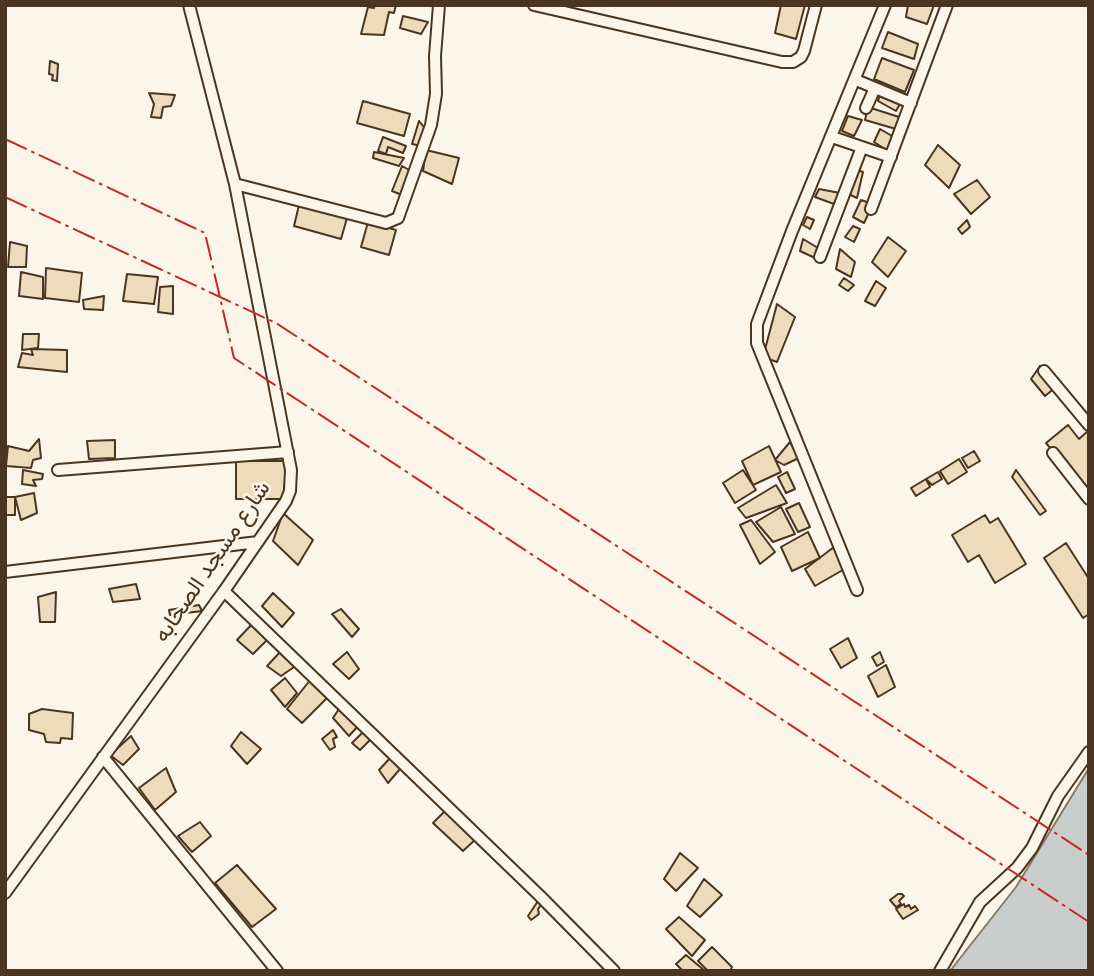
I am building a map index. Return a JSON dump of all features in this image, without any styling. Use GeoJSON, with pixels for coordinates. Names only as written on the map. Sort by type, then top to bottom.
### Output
{"type":"FeatureCollection","features":[{"type":"Feature","properties":{"kind":"street","name":"شارع مسجد الصحابه"},"geometry":{"type":"LineString","coordinates":[[5,892],[224,591],[290,491],[292,470],[235,184],[189,5]]}},
{"type":"Feature","properties":{"kind":"street"},"geometry":{"type":"LineString","coordinates":[[235,184],[386,223],[398,218],[435,108],[439,5]]}},
{"type":"Feature","properties":{"kind":"street"},"geometry":{"type":"LineString","coordinates":[[534,5],[782,62],[793,62],[801,57],[804,51],[816,5]]}},
{"type":"Feature","properties":{"kind":"street"},"geometry":{"type":"LineString","coordinates":[[858,590],[757,343],[756,334],[760,311],[885,5]]}},
{"type":"Feature","properties":{"kind":"street"},"geometry":{"type":"LineString","coordinates":[[871,209],[947,5]]}},
{"type":"Feature","properties":{"kind":"street"},"geometry":{"type":"LineString","coordinates":[[856,80],[911,103]]}},
{"type":"Feature","properties":{"kind":"street"},"geometry":{"type":"LineString","coordinates":[[866,108],[875,88]]}},
{"type":"Feature","properties":{"kind":"street"},"geometry":{"type":"LineString","coordinates":[[832,137],[891,157]]}},
{"type":"Feature","properties":{"kind":"street"},"geometry":{"type":"LineString","coordinates":[[820,257],[862,147]]}},
{"type":"Feature","properties":{"kind":"street"},"geometry":{"type":"LineString","coordinates":[[1044,371],[1089,425]]}},
{"type":"Feature","properties":{"kind":"street"},"geometry":{"type":"LineString","coordinates":[[58,470],[288,453]]}},
{"type":"Feature","properties":{"kind":"street"},"geometry":{"type":"LineString","coordinates":[[1053,453],[1089,499]]}},
{"type":"Feature","properties":{"kind":"street"},"geometry":{"type":"LineString","coordinates":[[5,572],[258,542]]}},
{"type":"Feature","properties":{"kind":"street"},"geometry":{"type":"LineString","coordinates":[[224,591],[614,971]]}},
{"type":"Feature","properties":{"kind":"street"},"geometry":{"type":"LineString","coordinates":[[940,971],[980,902],[1017,868],[1032,848],[1058,796],[1089,752]]}},
{"type":"Feature","properties":{"kind":"street"},"geometry":{"type":"LineString","coordinates":[[103,757],[277,971]]}},
{"type":"Feature","properties":{"kind":"shaded area"},"geometry":{"type":"Polygon","coordinates":[[[1089,768],[1089,971],[950,971],[1016,887],[1089,768]]]}},
{"type":"Feature","properties":{"kind":"building"},"geometry":{"type":"Polygon","coordinates":[[[375,5],[396,5],[394,13],[389,12],[384,35],[361,34],[368,7],[374,8],[375,5]]]}},
{"type":"Feature","properties":{"kind":"building"},"geometry":{"type":"Polygon","coordinates":[[[781,5],[805,5],[796,39],[775,33],[781,5]]]}},
{"type":"Feature","properties":{"kind":"building"},"geometry":{"type":"Polygon","coordinates":[[[908,5],[934,5],[927,24],[906,17],[908,5]]]}},
{"type":"Feature","properties":{"kind":"building"},"geometry":{"type":"Polygon","coordinates":[[[403,16],[428,22],[421,34],[400,28],[403,16]]]}},
{"type":"Feature","properties":{"kind":"building"},"geometry":{"type":"Polygon","coordinates":[[[888,32],[918,44],[914,59],[882,48],[888,32]]]}},
{"type":"Feature","properties":{"kind":"building"},"geometry":{"type":"Polygon","coordinates":[[[882,58],[914,70],[905,92],[874,79],[882,58]]]}},
{"type":"Feature","properties":{"kind":"building"},"geometry":{"type":"Polygon","coordinates":[[[50,61],[58,64],[57,81],[52,80],[53,75],[49,74],[50,61]]]}},
{"type":"Feature","properties":{"kind":"building"},"geometry":{"type":"Polygon","coordinates":[[[881,91],[901,102],[896,111],[878,101],[881,91]]]}},
{"type":"Feature","properties":{"kind":"building"},"geometry":{"type":"Polygon","coordinates":[[[149,93],[175,95],[171,106],[163,107],[161,118],[151,117],[154,104],[149,93]]]}},
{"type":"Feature","properties":{"kind":"building"},"geometry":{"type":"Polygon","coordinates":[[[363,101],[410,114],[404,136],[357,123],[363,101]]]}},
{"type":"Feature","properties":{"kind":"building"},"geometry":{"type":"Polygon","coordinates":[[[868,107],[899,117],[896,129],[865,120],[868,107]]]}},
{"type":"Feature","properties":{"kind":"building"},"geometry":{"type":"Polygon","coordinates":[[[848,116],[862,120],[854,136],[842,131],[848,116]]]}},
{"type":"Feature","properties":{"kind":"building"},"geometry":{"type":"Polygon","coordinates":[[[419,121],[427,131],[421,146],[412,144],[419,121]]]}},
{"type":"Feature","properties":{"kind":"building"},"geometry":{"type":"Polygon","coordinates":[[[880,129],[892,136],[888,151],[874,142],[880,129]]]}},
{"type":"Feature","properties":{"kind":"building"},"geometry":{"type":"Polygon","coordinates":[[[383,137],[406,146],[403,153],[388,147],[386,154],[378,151],[383,137]]]}},
{"type":"Feature","properties":{"kind":"building"},"geometry":{"type":"Polygon","coordinates":[[[938,145],[960,165],[949,188],[925,165],[938,145]]]}},
{"type":"Feature","properties":{"kind":"building"},"geometry":{"type":"Polygon","coordinates":[[[426,150],[459,158],[452,184],[423,171],[426,150]]]}},
{"type":"Feature","properties":{"kind":"building"},"geometry":{"type":"Polygon","coordinates":[[[374,152],[404,158],[399,166],[373,158],[374,152]]]}},
{"type":"Feature","properties":{"kind":"building"},"geometry":{"type":"Polygon","coordinates":[[[402,166],[411,171],[402,195],[392,191],[402,166]]]}},
{"type":"Feature","properties":{"kind":"building"},"geometry":{"type":"Polygon","coordinates":[[[855,169],[863,172],[857,198],[844,192],[855,169]]]}},
{"type":"Feature","properties":{"kind":"building"},"geometry":{"type":"Polygon","coordinates":[[[977,180],[990,197],[971,214],[954,194],[977,180]]]}},
{"type":"Feature","properties":{"kind":"building"},"geometry":{"type":"Polygon","coordinates":[[[819,189],[840,193],[834,204],[815,197],[819,189]]]}},
{"type":"Feature","properties":{"kind":"building"},"geometry":{"type":"Polygon","coordinates":[[[861,200],[873,204],[864,223],[853,217],[861,200]]]}},
{"type":"Feature","properties":{"kind":"building"},"geometry":{"type":"Polygon","coordinates":[[[299,205],[347,218],[341,239],[294,226],[299,205]]]}},
{"type":"Feature","properties":{"kind":"building"},"geometry":{"type":"Polygon","coordinates":[[[807,217],[814,220],[810,229],[803,225],[807,217]]]}},
{"type":"Feature","properties":{"kind":"building"},"geometry":{"type":"Polygon","coordinates":[[[967,220],[970,227],[962,234],[958,229],[967,220]]]}},
{"type":"Feature","properties":{"kind":"building"},"geometry":{"type":"Polygon","coordinates":[[[368,222],[396,230],[389,255],[361,247],[368,222]]]}},
{"type":"Feature","properties":{"kind":"building"},"geometry":{"type":"Polygon","coordinates":[[[853,226],[860,229],[854,242],[845,237],[853,226]]]}},
{"type":"Feature","properties":{"kind":"building"},"geometry":{"type":"Polygon","coordinates":[[[888,237],[906,251],[888,277],[872,262],[888,237]]]}},
{"type":"Feature","properties":{"kind":"building"},"geometry":{"type":"Polygon","coordinates":[[[803,239],[818,248],[815,258],[800,251],[803,239]]]}},
{"type":"Feature","properties":{"kind":"building"},"geometry":{"type":"Polygon","coordinates":[[[10,242],[27,246],[26,267],[8,267],[10,242]]]}},
{"type":"Feature","properties":{"kind":"building"},"geometry":{"type":"Polygon","coordinates":[[[840,249],[855,262],[851,277],[836,269],[840,249]]]}},
{"type":"Feature","properties":{"kind":"building"},"geometry":{"type":"Polygon","coordinates":[[[46,268],[82,273],[79,302],[45,298],[46,268]]]}},
{"type":"Feature","properties":{"kind":"building"},"geometry":{"type":"Polygon","coordinates":[[[21,272],[43,277],[43,299],[19,296],[21,272]]]}},
{"type":"Feature","properties":{"kind":"building"},"geometry":{"type":"Polygon","coordinates":[[[127,274],[158,277],[154,304],[123,301],[127,274]]]}},
{"type":"Feature","properties":{"kind":"building"},"geometry":{"type":"Polygon","coordinates":[[[844,278],[854,285],[848,291],[839,285],[844,278]]]}},
{"type":"Feature","properties":{"kind":"building"},"geometry":{"type":"Polygon","coordinates":[[[876,281],[886,288],[875,306],[865,301],[876,281]]]}},
{"type":"Feature","properties":{"kind":"building"},"geometry":{"type":"Polygon","coordinates":[[[173,286],[173,314],[158,312],[160,287],[173,286]]]}},
{"type":"Feature","properties":{"kind":"building"},"geometry":{"type":"Polygon","coordinates":[[[104,296],[103,310],[84,309],[83,300],[104,296]]]}},
{"type":"Feature","properties":{"kind":"building"},"geometry":{"type":"Polygon","coordinates":[[[777,304],[795,317],[777,362],[763,357],[777,304]]]}},
{"type":"Feature","properties":{"kind":"building"},"geometry":{"type":"Polygon","coordinates":[[[23,334],[39,334],[38,348],[22,350],[23,334]]]}},
{"type":"Feature","properties":{"kind":"building"},"geometry":{"type":"Polygon","coordinates":[[[31,349],[67,350],[67,372],[18,367],[22,353],[33,355],[31,349]]]}},
{"type":"Feature","properties":{"kind":"building"},"geometry":{"type":"Polygon","coordinates":[[[1040,366],[1056,387],[1045,396],[1031,379],[1040,366]]]}},
{"type":"Feature","properties":{"kind":"building"},"geometry":{"type":"Polygon","coordinates":[[[1068,425],[1079,439],[1089,430],[1089,495],[1046,443],[1068,425]]]}},
{"type":"Feature","properties":{"kind":"building"},"geometry":{"type":"Polygon","coordinates":[[[39,439],[41,458],[33,460],[31,468],[6,466],[8,446],[29,451],[39,439]]]}},
{"type":"Feature","properties":{"kind":"building"},"geometry":{"type":"Polygon","coordinates":[[[115,440],[115,458],[89,459],[87,441],[115,440]]]}},
{"type":"Feature","properties":{"kind":"building"},"geometry":{"type":"Polygon","coordinates":[[[790,442],[799,458],[784,465],[775,460],[790,442]]]}},
{"type":"Feature","properties":{"kind":"building"},"geometry":{"type":"Polygon","coordinates":[[[769,446],[781,472],[753,485],[742,461],[769,446]]]}},
{"type":"Feature","properties":{"kind":"building"},"geometry":{"type":"Polygon","coordinates":[[[974,451],[980,461],[968,468],[962,458],[974,451]]]}},
{"type":"Feature","properties":{"kind":"building"},"geometry":{"type":"Polygon","coordinates":[[[959,459],[967,472],[948,484],[940,471],[959,459]]]}},
{"type":"Feature","properties":{"kind":"building"},"geometry":{"type":"Polygon","coordinates":[[[236,461],[287,461],[283,499],[236,499],[236,461]]]}},
{"type":"Feature","properties":{"kind":"building"},"geometry":{"type":"Polygon","coordinates":[[[23,470],[43,474],[42,479],[33,480],[36,486],[22,484],[23,470]]]}},
{"type":"Feature","properties":{"kind":"building"},"geometry":{"type":"Polygon","coordinates":[[[743,470],[756,490],[735,503],[723,483],[743,470]]]}},
{"type":"Feature","properties":{"kind":"building"},"geometry":{"type":"Polygon","coordinates":[[[1016,470],[1046,511],[1040,515],[1012,477],[1016,470]]]}},
{"type":"Feature","properties":{"kind":"building"},"geometry":{"type":"Polygon","coordinates":[[[787,472],[795,489],[786,493],[778,477],[787,472]]]}},
{"type":"Feature","properties":{"kind":"building"},"geometry":{"type":"Polygon","coordinates":[[[938,472],[942,479],[932,485],[926,479],[938,472]]]}},
{"type":"Feature","properties":{"kind":"building"},"geometry":{"type":"Polygon","coordinates":[[[926,479],[930,487],[916,496],[911,488],[926,479]]]}},
{"type":"Feature","properties":{"kind":"building"},"geometry":{"type":"Polygon","coordinates":[[[776,485],[787,503],[746,518],[738,508],[776,485]]]}},
{"type":"Feature","properties":{"kind":"building"},"geometry":{"type":"Polygon","coordinates":[[[34,493],[37,513],[21,520],[15,497],[34,493]]]}},
{"type":"Feature","properties":{"kind":"building"},"geometry":{"type":"Polygon","coordinates":[[[5,497],[15,497],[15,515],[5,515],[5,497]]]}},
{"type":"Feature","properties":{"kind":"building"},"geometry":{"type":"Polygon","coordinates":[[[799,503],[810,527],[798,532],[786,509],[799,503]]]}},
{"type":"Feature","properties":{"kind":"building"},"geometry":{"type":"Polygon","coordinates":[[[781,507],[795,534],[773,542],[756,522],[781,507]]]}},
{"type":"Feature","properties":{"kind":"building"},"geometry":{"type":"Polygon","coordinates":[[[283,513],[313,540],[298,565],[273,541],[283,513]]]}},
{"type":"Feature","properties":{"kind":"building"},"geometry":{"type":"Polygon","coordinates":[[[985,515],[990,523],[998,518],[1026,564],[995,583],[979,555],[968,562],[952,535],[985,515]]]}},
{"type":"Feature","properties":{"kind":"building"},"geometry":{"type":"Polygon","coordinates":[[[751,520],[775,552],[760,564],[740,525],[751,520]]]}},
{"type":"Feature","properties":{"kind":"building"},"geometry":{"type":"Polygon","coordinates":[[[808,532],[820,558],[792,571],[781,547],[808,532]]]}},
{"type":"Feature","properties":{"kind":"building"},"geometry":{"type":"Polygon","coordinates":[[[1066,543],[1089,579],[1089,614],[1083,618],[1044,558],[1066,543]]]}},
{"type":"Feature","properties":{"kind":"building"},"geometry":{"type":"Polygon","coordinates":[[[834,547],[848,567],[815,586],[805,569],[834,547]]]}},
{"type":"Feature","properties":{"kind":"building"},"geometry":{"type":"Polygon","coordinates":[[[136,584],[140,599],[113,602],[109,589],[136,584]]]}},
{"type":"Feature","properties":{"kind":"building"},"geometry":{"type":"Polygon","coordinates":[[[56,592],[55,622],[40,622],[38,597],[56,592]]]}},
{"type":"Feature","properties":{"kind":"building"},"geometry":{"type":"Polygon","coordinates":[[[273,593],[294,613],[282,627],[262,606],[273,593]]]}},
{"type":"Feature","properties":{"kind":"building"},"geometry":{"type":"Polygon","coordinates":[[[199,605],[202,611],[170,615],[169,610],[199,605]]]}},
{"type":"Feature","properties":{"kind":"building"},"geometry":{"type":"Polygon","coordinates":[[[341,609],[359,629],[352,637],[332,614],[341,609]]]}},
{"type":"Feature","properties":{"kind":"building"},"geometry":{"type":"Polygon","coordinates":[[[253,623],[269,638],[253,654],[237,640],[253,623]]]}},
{"type":"Feature","properties":{"kind":"building"},"geometry":{"type":"Polygon","coordinates":[[[848,638],[857,658],[841,668],[830,649],[848,638]]]}},
{"type":"Feature","properties":{"kind":"building"},"geometry":{"type":"Polygon","coordinates":[[[282,650],[297,665],[281,676],[267,666],[282,650]]]}},
{"type":"Feature","properties":{"kind":"building"},"geometry":{"type":"Polygon","coordinates":[[[347,652],[359,669],[349,679],[333,664],[347,652]]]}},
{"type":"Feature","properties":{"kind":"building"},"geometry":{"type":"Polygon","coordinates":[[[880,652],[884,662],[877,666],[872,657],[880,652]]]}},
{"type":"Feature","properties":{"kind":"building"},"geometry":{"type":"Polygon","coordinates":[[[886,665],[895,687],[878,697],[868,676],[886,665]]]}},
{"type":"Feature","properties":{"kind":"building"},"geometry":{"type":"Polygon","coordinates":[[[285,678],[297,693],[285,707],[271,690],[285,678]]]}},
{"type":"Feature","properties":{"kind":"building"},"geometry":{"type":"Polygon","coordinates":[[[311,679],[329,696],[302,723],[287,709],[311,679]]]}},
{"type":"Feature","properties":{"kind":"building"},"geometry":{"type":"Polygon","coordinates":[[[341,706],[358,726],[349,736],[333,718],[341,706]]]}},
{"type":"Feature","properties":{"kind":"building"},"geometry":{"type":"Polygon","coordinates":[[[42,709],[73,713],[72,739],[61,738],[60,743],[46,742],[44,734],[29,730],[29,714],[42,709]]]}},
{"type":"Feature","properties":{"kind":"building"},"geometry":{"type":"Polygon","coordinates":[[[333,730],[337,737],[333,739],[335,747],[330,750],[322,739],[333,730]]]}},
{"type":"Feature","properties":{"kind":"building"},"geometry":{"type":"Polygon","coordinates":[[[364,731],[372,738],[360,750],[352,743],[364,731]]]}},
{"type":"Feature","properties":{"kind":"building"},"geometry":{"type":"Polygon","coordinates":[[[241,732],[261,749],[247,764],[231,746],[241,732]]]}},
{"type":"Feature","properties":{"kind":"building"},"geometry":{"type":"Polygon","coordinates":[[[131,736],[139,749],[123,765],[110,755],[131,736]]]}},
{"type":"Feature","properties":{"kind":"building"},"geometry":{"type":"Polygon","coordinates":[[[391,757],[400,769],[388,783],[379,770],[391,757]]]}},
{"type":"Feature","properties":{"kind":"building"},"geometry":{"type":"Polygon","coordinates":[[[166,768],[176,792],[155,810],[139,788],[166,768]]]}},
{"type":"Feature","properties":{"kind":"building"},"geometry":{"type":"Polygon","coordinates":[[[447,809],[477,838],[463,851],[433,823],[447,809]]]}},
{"type":"Feature","properties":{"kind":"building"},"geometry":{"type":"Polygon","coordinates":[[[200,822],[211,836],[192,852],[178,836],[200,822]]]}},
{"type":"Feature","properties":{"kind":"building"},"geometry":{"type":"Polygon","coordinates":[[[680,853],[698,868],[676,891],[664,879],[680,853]]]}},
{"type":"Feature","properties":{"kind":"building"},"geometry":{"type":"Polygon","coordinates":[[[237,865],[276,909],[252,927],[215,883],[237,865]]]}},
{"type":"Feature","properties":{"kind":"building"},"geometry":{"type":"Polygon","coordinates":[[[704,879],[722,895],[700,917],[687,906],[704,879]]]}},
{"type":"Feature","properties":{"kind":"building"},"geometry":{"type":"Polygon","coordinates":[[[898,894],[904,896],[899,901],[901,904],[896,907],[890,900],[898,894]]]}},
{"type":"Feature","properties":{"kind":"building"},"geometry":{"type":"Polygon","coordinates":[[[538,901],[541,905],[539,914],[531,920],[528,916],[538,901]]]}},
{"type":"Feature","properties":{"kind":"building"},"geometry":{"type":"Polygon","coordinates":[[[904,904],[911,909],[915,906],[918,910],[903,919],[896,909],[904,904]]]}},
{"type":"Feature","properties":{"kind":"building"},"geometry":{"type":"Polygon","coordinates":[[[679,917],[705,940],[692,956],[666,929],[679,917]]]}},
{"type":"Feature","properties":{"kind":"building"},"geometry":{"type":"Polygon","coordinates":[[[712,947],[732,967],[730,971],[708,971],[698,961],[712,947]]]}},
{"type":"Feature","properties":{"kind":"building"},"geometry":{"type":"Polygon","coordinates":[[[686,955],[705,971],[683,971],[676,964],[686,955]]]}},
{"type":"Feature","properties":{"kind":"power"},"geometry":{"type":"LineString","coordinates":[[5,139],[205,233],[234,358],[1089,922]]}},
{"type":"Feature","properties":{"kind":"power"},"geometry":{"type":"LineString","coordinates":[[5,197],[276,323],[1089,855]]}}]}
